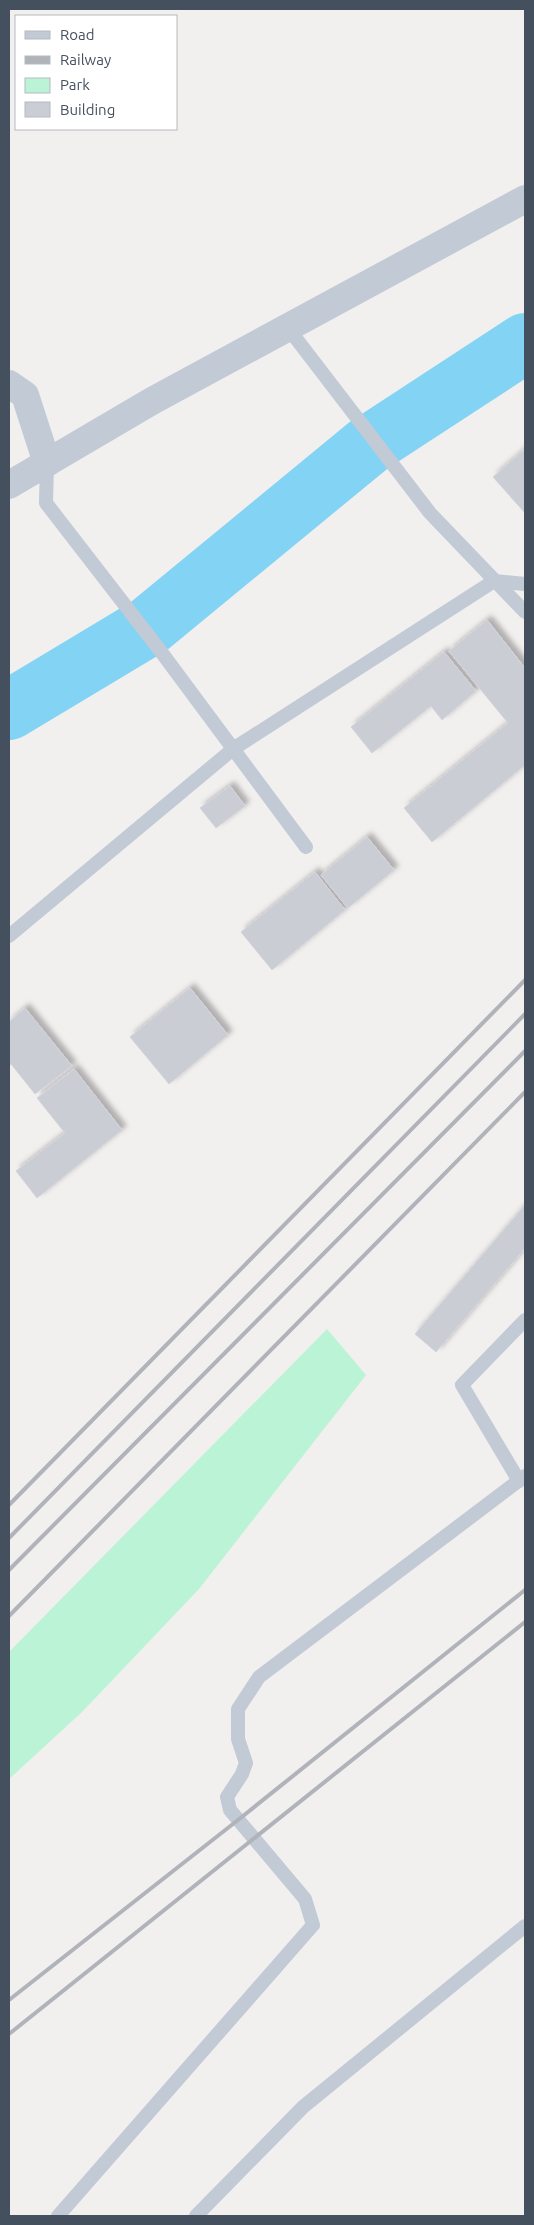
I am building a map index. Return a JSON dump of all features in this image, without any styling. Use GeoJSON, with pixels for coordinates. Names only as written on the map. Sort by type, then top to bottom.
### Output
{"type":"FeatureCollection","features":[{"type":"Feature","properties":{"kind":"street"},"geometry":{"type":"LineString","coordinates":[[9,485],[152,401],[525,199]]}},
{"type":"Feature","properties":{"kind":"street"},"geometry":{"type":"LineString","coordinates":[[9,384],[25,395],[46,463]]}},
{"type":"Feature","properties":{"kind":"lane"},"geometry":{"type":"LineString","coordinates":[[288,328],[430,513],[525,612]]}},
{"type":"Feature","properties":{"kind":"lane"},"geometry":{"type":"LineString","coordinates":[[46,463],[46,503],[108,586],[162,653],[306,847]]}},
{"type":"Feature","properties":{"kind":"lane"},"geometry":{"type":"LineString","coordinates":[[9,936],[233,749],[494,581],[525,584]]}},
{"type":"Feature","properties":{"kind":"lane"},"geometry":{"type":"LineString","coordinates":[[58,2216],[313,1925],[305,1899],[230,1810],[226,1797],[242,1774],[246,1763],[238,1739],[238,1710],[259,1677],[522,1478],[462,1385],[525,1320]]}},
{"type":"Feature","properties":{"kind":"lane"},"geometry":{"type":"LineString","coordinates":[[196,2216],[303,2107],[525,1926]]}},
{"type":"Feature","properties":{"kind":"green space"},"geometry":{"type":"Polygon","coordinates":[[[327,1329],[366,1375],[199,1589],[82,1712],[9,1779],[9,1652],[327,1329]]]}},
{"type":"Feature","properties":{"kind":"building"},"geometry":{"type":"Polygon","coordinates":[[[525,449],[525,513],[493,477],[525,449]]]}},
{"type":"Feature","properties":{"kind":"building"},"geometry":{"type":"Polygon","coordinates":[[[487,620],[525,668],[525,765],[432,842],[404,808],[508,723],[449,651],[487,620]]]}},
{"type":"Feature","properties":{"kind":"building"},"geometry":{"type":"Polygon","coordinates":[[[444,652],[476,691],[442,720],[431,706],[372,753],[351,727],[444,652]]]}},
{"type":"Feature","properties":{"kind":"building"},"geometry":{"type":"Polygon","coordinates":[[[230,786],[245,806],[216,828],[200,808],[230,786]]]}},
{"type":"Feature","properties":{"kind":"building"},"geometry":{"type":"Polygon","coordinates":[[[367,837],[394,870],[348,908],[321,875],[367,837]]]}},
{"type":"Feature","properties":{"kind":"building"},"geometry":{"type":"Polygon","coordinates":[[[315,872],[345,910],[272,970],[241,932],[315,872]]]}},
{"type":"Feature","properties":{"kind":"building"},"geometry":{"type":"Polygon","coordinates":[[[190,988],[228,1035],[169,1084],[130,1037],[190,988]]]}},
{"type":"Feature","properties":{"kind":"building"},"geometry":{"type":"Polygon","coordinates":[[[25,1008],[72,1066],[35,1094],[11,1064],[9,1066],[9,1022],[25,1008]]]}},
{"type":"Feature","properties":{"kind":"building"},"geometry":{"type":"Polygon","coordinates":[[[74,1069],[122,1130],[37,1198],[16,1171],[65,1133],[37,1098],[74,1069]]]}},
{"type":"Feature","properties":{"kind":"building"},"geometry":{"type":"Polygon","coordinates":[[[525,1205],[525,1248],[436,1352],[415,1334],[525,1205]]]}},
{"type":"Feature","properties":{"kind":"waterway"},"geometry":{"type":"LineString","coordinates":[[9,710],[149,626],[369,445],[525,343]]}},
{"type":"Feature","properties":{"kind":"railway"},"geometry":{"type":"LineString","coordinates":[[9,1505],[525,980]]}},
{"type":"Feature","properties":{"kind":"railway"},"geometry":{"type":"LineString","coordinates":[[9,1538],[525,1014]]}},
{"type":"Feature","properties":{"kind":"railway"},"geometry":{"type":"LineString","coordinates":[[9,1570],[525,1051]]}},
{"type":"Feature","properties":{"kind":"railway"},"geometry":{"type":"LineString","coordinates":[[9,1616],[525,1092]]}},
{"type":"Feature","properties":{"kind":"railway"},"geometry":{"type":"LineString","coordinates":[[9,2000],[238,1820],[525,1590]]}},
{"type":"Feature","properties":{"kind":"railway"},"geometry":{"type":"LineString","coordinates":[[9,2034],[525,1622]]}}]}
